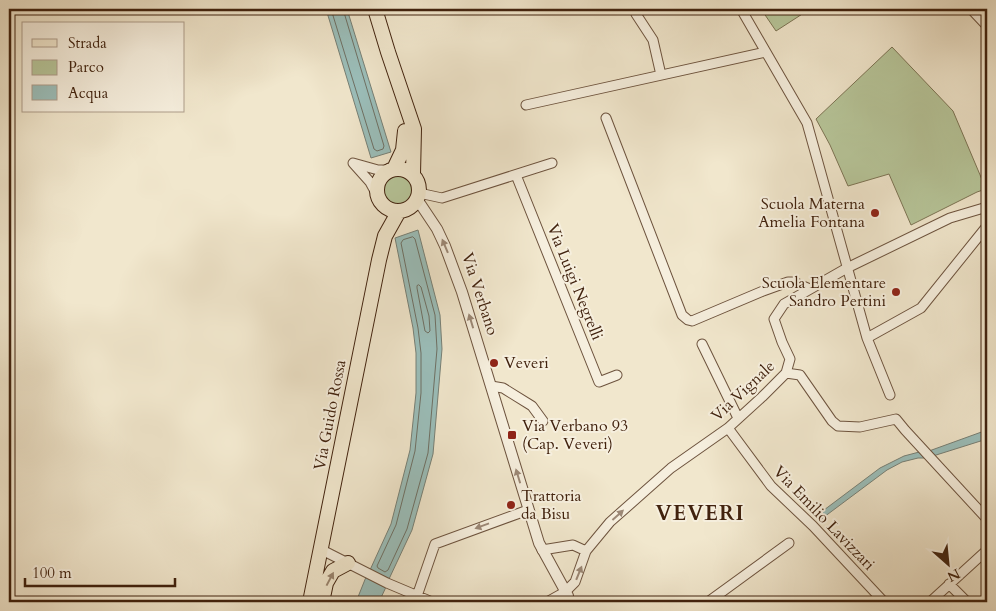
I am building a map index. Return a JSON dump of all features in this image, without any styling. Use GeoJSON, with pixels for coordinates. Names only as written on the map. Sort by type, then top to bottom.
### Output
{"type":"FeatureCollection","features":[{"type":"Feature","properties":{"kind":"main road"},"geometry":{"type":"LineString","coordinates":[[375,9],[414,129],[413,174]]}},
{"type":"Feature","properties":{"kind":"main road"},"geometry":{"type":"LineString","coordinates":[[388,52],[406,132],[404,150],[391,170]]}},
{"type":"Feature","properties":{"kind":"main road"},"geometry":{"type":"LineString","coordinates":[[401,168],[413,174],[419,186],[418,196],[412,205],[399,211],[385,207],[376,193],[378,180],[382,175],[391,170],[401,168]]}},
{"type":"Feature","properties":{"kind":"main road"},"geometry":{"type":"LineString","coordinates":[[385,207],[385,236]]}},
{"type":"Feature","properties":{"kind":"main road"},"geometry":{"type":"LineString","coordinates":[[385,236],[399,211]]}},
{"type":"Feature","properties":{"kind":"main road","name":"Via Guido Rossa"},"geometry":{"type":"LineString","coordinates":[[310,602],[385,236]]}},
{"type":"Feature","properties":{"kind":"main road"},"geometry":{"type":"LineString","coordinates":[[322,602],[326,583],[333,572],[348,563]]}},
{"type":"Feature","properties":{"kind":"street"},"geometry":{"type":"LineString","coordinates":[[634,9],[653,40],[661,75]]}},
{"type":"Feature","properties":{"kind":"street"},"geometry":{"type":"LineString","coordinates":[[741,9],[807,122],[867,338],[890,395]]}},
{"type":"Feature","properties":{"kind":"street"},"geometry":{"type":"LineString","coordinates":[[971,9],[987,26]]}},
{"type":"Feature","properties":{"kind":"street"},"geometry":{"type":"LineString","coordinates":[[526,104],[766,52]]}},
{"type":"Feature","properties":{"kind":"street"},"geometry":{"type":"LineString","coordinates":[[606,118],[682,316],[692,320],[763,290],[788,282],[794,282],[810,289]]}},
{"type":"Feature","properties":{"kind":"street"},"geometry":{"type":"LineString","coordinates":[[376,193],[370,182],[353,163],[378,170],[391,170]]}},
{"type":"Feature","properties":{"kind":"street"},"geometry":{"type":"LineString","coordinates":[[418,196],[442,198],[552,163]]}},
{"type":"Feature","properties":{"kind":"street","name":"Via Luigi Negrelli"},"geometry":{"type":"LineString","coordinates":[[516,175],[599,382],[617,375]]}},
{"type":"Feature","properties":{"kind":"street","name":"Via Verbano"},"geometry":{"type":"LineString","coordinates":[[418,196],[445,246],[462,292],[528,510],[542,550],[567,597]]}},
{"type":"Feature","properties":{"kind":"street","name":"Via Vignale"},"geometry":{"type":"LineString","coordinates":[[586,551],[610,522],[672,468],[728,428],[786,373],[790,359],[774,320],[784,304],[847,268],[950,218],[987,207]]}},
{"type":"Feature","properties":{"kind":"street"},"geometry":{"type":"LineString","coordinates":[[867,338],[920,308],[987,226]]}},
{"type":"Feature","properties":{"kind":"street"},"geometry":{"type":"LineString","coordinates":[[702,344],[738,418]]}},
{"type":"Feature","properties":{"kind":"street"},"geometry":{"type":"LineString","coordinates":[[786,373],[800,375],[832,421],[838,426],[860,427],[896,419],[987,519]]}},
{"type":"Feature","properties":{"kind":"street"},"geometry":{"type":"LineString","coordinates":[[491,386],[503,388],[532,406],[543,421]]}},
{"type":"Feature","properties":{"kind":"street","name":"Via Emilio Lavizzari"},"geometry":{"type":"LineString","coordinates":[[728,428],[771,486],[814,526],[884,602]]}},
{"type":"Feature","properties":{"kind":"street"},"geometry":{"type":"LineString","coordinates":[[417,596],[434,544],[528,510]]}},
{"type":"Feature","properties":{"kind":"street"},"geometry":{"type":"LineString","coordinates":[[708,602],[789,543]]}},
{"type":"Feature","properties":{"kind":"street"},"geometry":{"type":"LineString","coordinates":[[542,550],[573,545],[586,551],[575,582],[567,597],[547,602]]}},
{"type":"Feature","properties":{"kind":"street"},"geometry":{"type":"LineString","coordinates":[[320,549],[388,583],[432,602]]}},
{"type":"Feature","properties":{"kind":"street"},"geometry":{"type":"LineString","coordinates":[[930,602],[987,550]]}},
{"type":"Feature","properties":{"kind":"street"},"geometry":{"type":"LineString","coordinates":[[949,584],[967,602]]}},
{"type":"Feature","properties":{"kind":"green space"},"geometry":{"type":"Polygon","coordinates":[[[761,9],[810,9],[776,31],[761,9]]]}},
{"type":"Feature","properties":{"kind":"green space"},"geometry":{"type":"Polygon","coordinates":[[[892,47],[953,111],[986,189],[911,225],[889,174],[848,186],[816,119],[892,47]]]}},
{"type":"Feature","properties":{"kind":"green space"},"geometry":{"type":"Polygon","coordinates":[[[397,175],[407,180],[412,190],[407,200],[397,205],[387,200],[382,190],[387,180],[397,175]]]}},
{"type":"Feature","properties":{"kind":"water"},"geometry":{"type":"Polygon","coordinates":[[[326,9],[347,9],[391,152],[371,158],[326,9]]]}},
{"type":"Feature","properties":{"kind":"water"},"geometry":{"type":"Polygon","coordinates":[[[418,230],[440,315],[442,349],[433,454],[412,530],[389,579],[370,570],[391,524],[410,450],[416,393],[416,353],[413,328],[395,238],[418,230]]]}},
{"type":"Feature","properties":{"kind":"water"},"geometry":{"type":"Polygon","coordinates":[[[987,430],[987,439],[933,456],[929,451],[987,430]]]}},
{"type":"Feature","properties":{"kind":"water"},"geometry":{"type":"Polygon","coordinates":[[[923,451],[927,458],[902,462],[887,470],[820,520],[816,516],[880,468],[904,456],[923,451]]]}},
{"type":"Feature","properties":{"kind":"water"},"geometry":{"type":"Polygon","coordinates":[[[366,577],[386,587],[379,602],[356,602],[366,577]]]}},
{"type":"Feature","properties":{"kind":"place","name":"Scuola Materna Amelia Fontana"},"geometry":{"type":"Point","coordinates":[875,213]}},
{"type":"Feature","properties":{"kind":"place","name":"Scuola Elementare Sandro Pertini"},"geometry":{"type":"Point","coordinates":[896,292]}},
{"type":"Feature","properties":{"kind":"place","name":"Veveri"},"geometry":{"type":"Point","coordinates":[494,363]}},
{"type":"Feature","properties":{"kind":"place","name":"Via Verbano 93 (Cap. Veveri)"},"geometry":{"type":"Point","coordinates":[512,435]}},
{"type":"Feature","properties":{"kind":"place","name":"Trattoria da Bisu"},"geometry":{"type":"Point","coordinates":[511,505]}},
{"type":"Feature","properties":{"kind":"district","name":"VEVERI"},"geometry":{"type":"Point","coordinates":[700,513]}}]}
